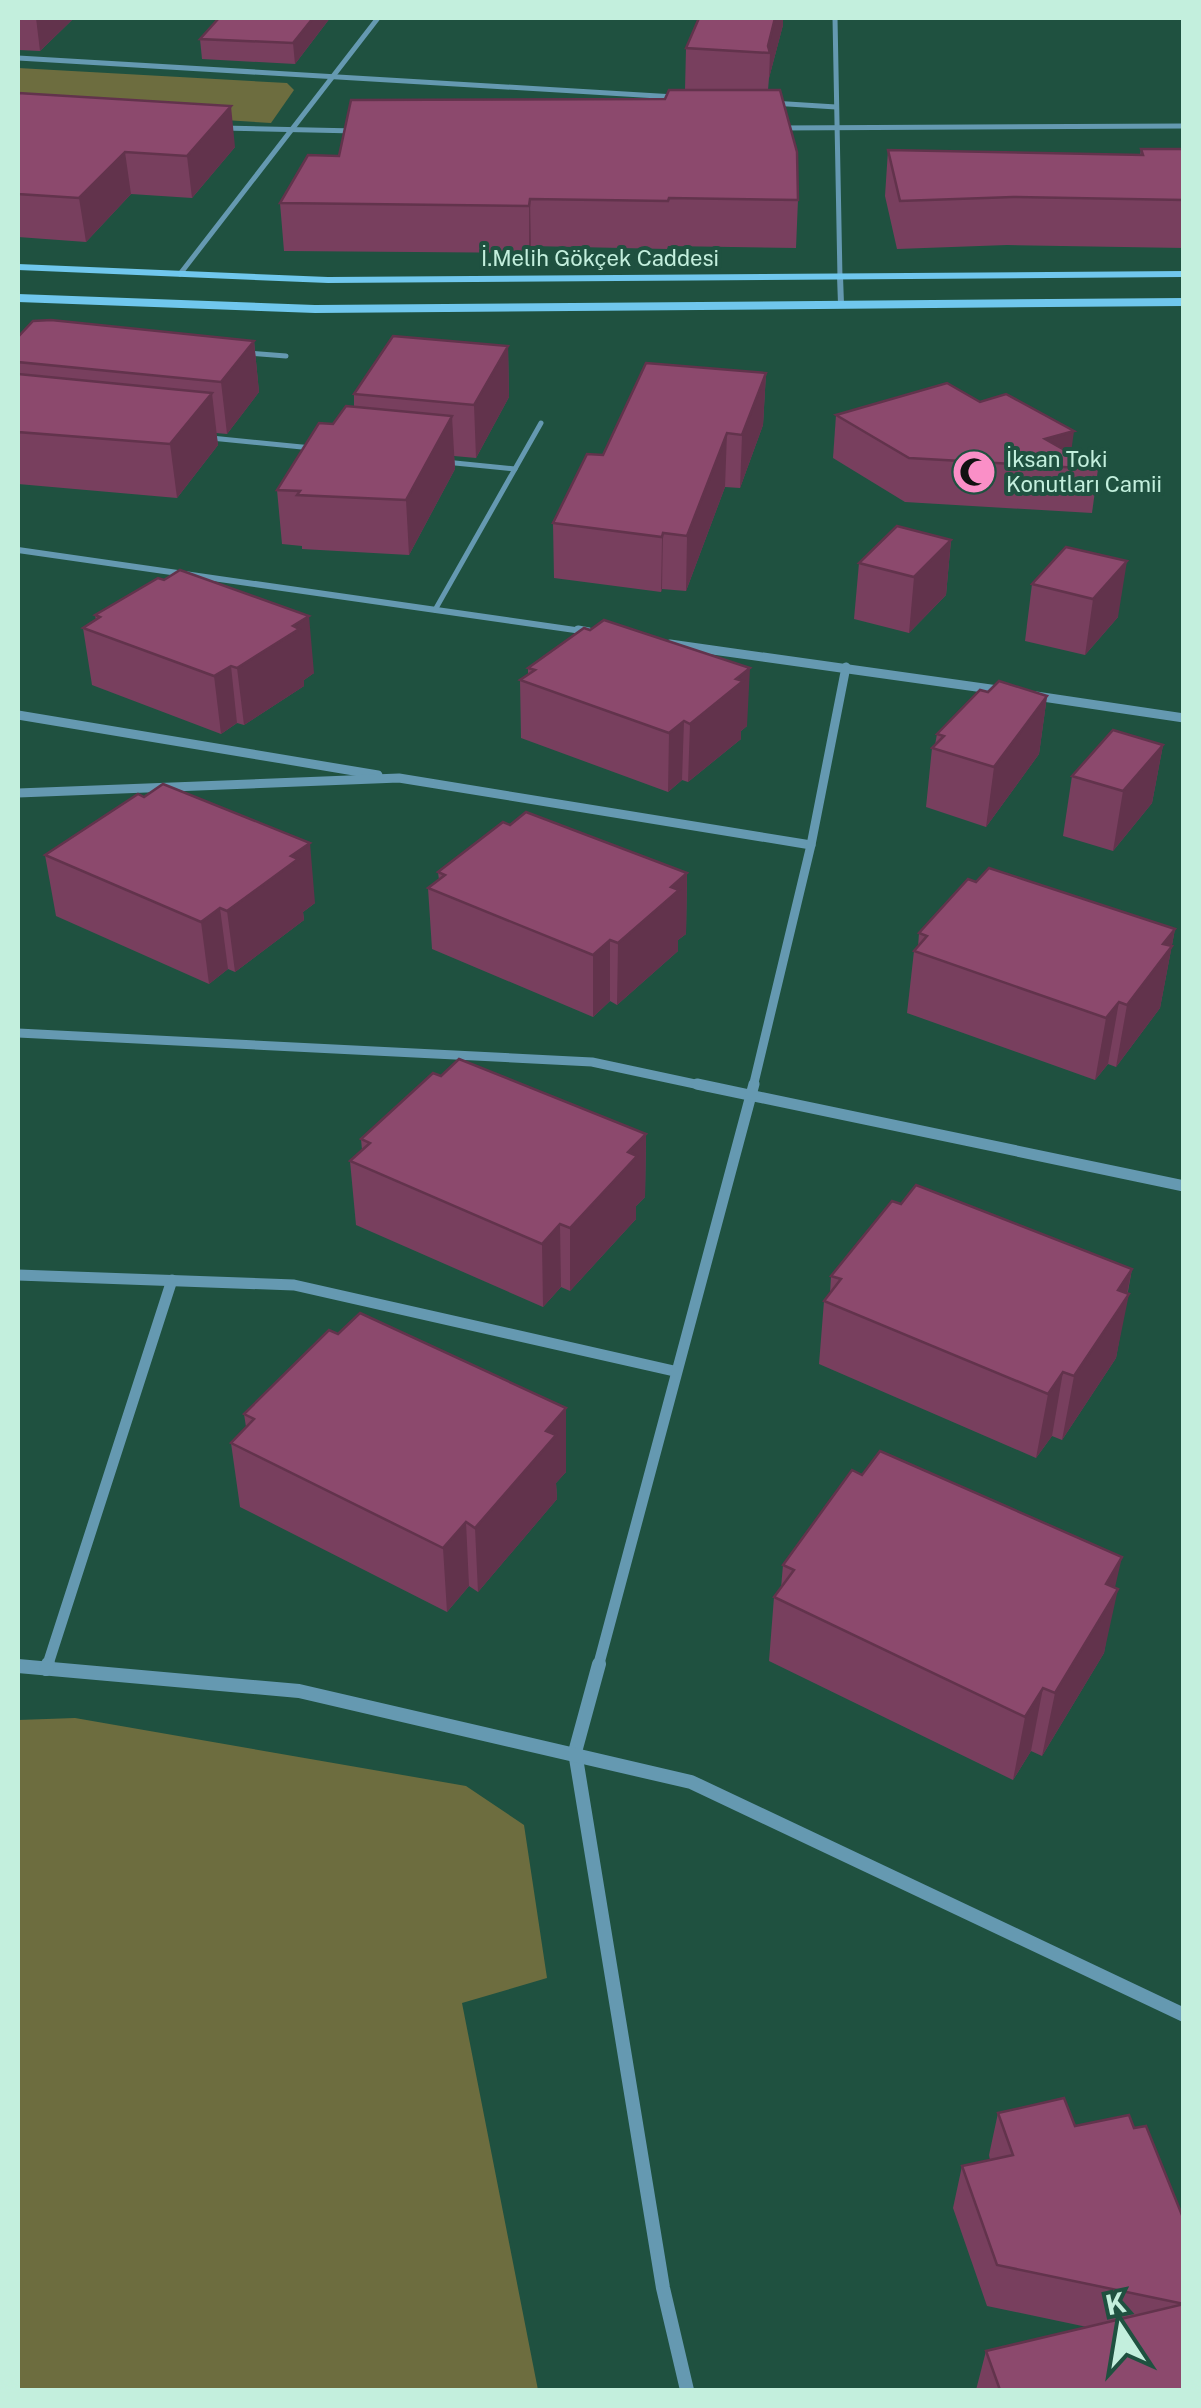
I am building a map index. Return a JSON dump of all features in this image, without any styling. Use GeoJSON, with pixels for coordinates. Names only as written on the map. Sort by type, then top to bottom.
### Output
{"type":"FeatureCollection","features":[{"type":"Feature","properties":{"kind":"main road","name":"İ.Melih Gökçek Caddesi"},"geometry":{"type":"LineString","coordinates":[[18,267],[328,280],[1184,274]]}},
{"type":"Feature","properties":{"kind":"main road","name":"İ.Melih Gökçek Caddesi"},"geometry":{"type":"LineString","coordinates":[[18,298],[315,309],[1184,302]]}},
{"type":"Feature","properties":{"kind":"street"},"geometry":{"type":"LineString","coordinates":[[180,274],[378,18]]}},
{"type":"Feature","properties":{"kind":"street"},"geometry":{"type":"LineString","coordinates":[[835,18],[841,304]]}},
{"type":"Feature","properties":{"kind":"street"},"geometry":{"type":"LineString","coordinates":[[18,58],[689,98]]}},
{"type":"Feature","properties":{"kind":"street"},"geometry":{"type":"LineString","coordinates":[[762,102],[836,106]]}},
{"type":"Feature","properties":{"kind":"street"},"geometry":{"type":"LineString","coordinates":[[760,128],[1184,126]]}},
{"type":"Feature","properties":{"kind":"street"},"geometry":{"type":"LineString","coordinates":[[210,128],[365,130]]}},
{"type":"Feature","properties":{"kind":"street"},"geometry":{"type":"LineString","coordinates":[[18,550],[606,635]]}},
{"type":"Feature","properties":{"kind":"street"},"geometry":{"type":"LineString","coordinates":[[662,642],[1015,693]]}},
{"type":"Feature","properties":{"kind":"street"},"geometry":{"type":"LineString","coordinates":[[688,2390],[663,2288],[575,1752],[674,1371],[751,1096],[811,845],[846,667]]}},
{"type":"Feature","properties":{"kind":"street"},"geometry":{"type":"LineString","coordinates":[[1034,696],[1184,718]]}},
{"type":"Feature","properties":{"kind":"street"},"geometry":{"type":"LineString","coordinates":[[18,715],[811,845]]}},
{"type":"Feature","properties":{"kind":"street"},"geometry":{"type":"LineString","coordinates":[[18,793],[398,778]]}},
{"type":"Feature","properties":{"kind":"street"},"geometry":{"type":"LineString","coordinates":[[18,1033],[592,1062],[1184,1186]]}},
{"type":"Feature","properties":{"kind":"street"},"geometry":{"type":"LineString","coordinates":[[18,1274],[294,1285],[674,1371]]}},
{"type":"Feature","properties":{"kind":"street"},"geometry":{"type":"LineString","coordinates":[[46,1669],[172,1280]]}},
{"type":"Feature","properties":{"kind":"street"},"geometry":{"type":"LineString","coordinates":[[18,1666],[299,1691],[691,1782],[1184,2015]]}},
{"type":"Feature","properties":{"kind":"lane"},"geometry":{"type":"LineString","coordinates":[[248,353],[286,356]]}},
{"type":"Feature","properties":{"kind":"lane"},"geometry":{"type":"LineString","coordinates":[[435,610],[542,423]]}},
{"type":"Feature","properties":{"kind":"lane"},"geometry":{"type":"LineString","coordinates":[[209,438],[324,450]]}},
{"type":"Feature","properties":{"kind":"lane"},"geometry":{"type":"LineString","coordinates":[[439,461],[516,468]]}},
{"type":"Feature","properties":{"kind":"shaded area"},"geometry":{"type":"Polygon","coordinates":[[[18,68],[287,83],[294,90],[271,123],[18,107],[18,68]]]}},
{"type":"Feature","properties":{"kind":"shaded area"},"geometry":{"type":"Polygon","coordinates":[[[75,1718],[466,1786],[524,1825],[547,1978],[462,2003],[538,2390],[18,2390],[18,1720],[75,1718]]]}},
{"type":"Feature","properties":{"kind":"building"},"geometry":{"type":"Polygon","coordinates":[[[219,18],[313,18],[293,43],[200,39],[219,18]]]}},
{"type":"Feature","properties":{"kind":"building"},"geometry":{"type":"Polygon","coordinates":[[[699,18],[775,18],[770,53],[686,48],[699,18]]]}},
{"type":"Feature","properties":{"kind":"building"},"geometry":{"type":"Polygon","coordinates":[[[669,90],[780,90],[797,152],[798,200],[530,199],[529,206],[280,203],[308,155],[339,156],[351,100],[665,99],[669,90]]]}},
{"type":"Feature","properties":{"kind":"building"},"geometry":{"type":"Polygon","coordinates":[[[18,93],[231,106],[187,156],[125,152],[79,198],[18,194],[18,93]]]}},
{"type":"Feature","properties":{"kind":"building"},"geometry":{"type":"Polygon","coordinates":[[[1141,149],[1184,149],[1184,200],[1013,197],[900,201],[888,150],[1143,155],[1141,149]]]}},
{"type":"Feature","properties":{"kind":"building"},"geometry":{"type":"Polygon","coordinates":[[[33,321],[254,341],[221,382],[18,362],[18,337],[33,321]]]}},
{"type":"Feature","properties":{"kind":"building"},"geometry":{"type":"Polygon","coordinates":[[[393,336],[508,346],[474,405],[354,394],[393,336]]]}},
{"type":"Feature","properties":{"kind":"building"},"geometry":{"type":"Polygon","coordinates":[[[646,363],[766,373],[742,435],[727,433],[687,536],[663,533],[662,537],[553,523],[587,454],[603,455],[646,363]]]}},
{"type":"Feature","properties":{"kind":"building"},"geometry":{"type":"Polygon","coordinates":[[[18,374],[212,393],[170,444],[18,432],[18,374]]]}},
{"type":"Feature","properties":{"kind":"building"},"geometry":{"type":"Polygon","coordinates":[[[947,383],[980,402],[1006,394],[1074,431],[1045,439],[1098,469],[909,458],[836,415],[947,383]]]}},
{"type":"Feature","properties":{"kind":"building"},"geometry":{"type":"Polygon","coordinates":[[[346,406],[452,416],[406,500],[297,495],[300,491],[277,490],[319,423],[333,424],[346,406]]]}},
{"type":"Feature","properties":{"kind":"building"},"geometry":{"type":"Polygon","coordinates":[[[897,526],[951,540],[914,577],[859,563],[897,526]]]}},
{"type":"Feature","properties":{"kind":"building"},"geometry":{"type":"Polygon","coordinates":[[[1066,547],[1127,561],[1093,599],[1032,584],[1066,547]]]}},
{"type":"Feature","properties":{"kind":"building"},"geometry":{"type":"Polygon","coordinates":[[[180,570],[309,616],[293,626],[299,629],[237,668],[231,666],[214,676],[83,628],[100,617],[95,615],[158,578],[164,580],[180,570]]]}},
{"type":"Feature","properties":{"kind":"building"},"geometry":{"type":"Polygon","coordinates":[[[604,620],[750,668],[736,679],[743,681],[690,724],[684,721],[669,733],[520,680],[535,670],[528,668],[584,628],[590,630],[604,620]]]}},
{"type":"Feature","properties":{"kind":"building"},"geometry":{"type":"Polygon","coordinates":[[[999,681],[1047,696],[994,767],[932,748],[944,736],[937,734],[980,690],[988,692],[999,681]]]}},
{"type":"Feature","properties":{"kind":"building"},"geometry":{"type":"Polygon","coordinates":[[[1113,730],[1163,745],[1123,791],[1072,776],[1113,730]]]}},
{"type":"Feature","properties":{"kind":"building"},"geometry":{"type":"Polygon","coordinates":[[[163,784],[310,843],[291,856],[298,859],[227,911],[220,908],[201,922],[45,855],[138,794],[144,797],[163,784]]]}},
{"type":"Feature","properties":{"kind":"building"},"geometry":{"type":"Polygon","coordinates":[[[526,812],[687,873],[671,887],[679,890],[618,943],[610,940],[593,955],[428,888],[445,875],[438,872],[503,822],[510,825],[526,812]]]}},
{"type":"Feature","properties":{"kind":"building"},"geometry":{"type":"Polygon","coordinates":[[[989,868],[1175,929],[1163,944],[1172,946],[1127,1005],[1119,1002],[1106,1018],[914,951],[927,936],[919,933],[968,879],[976,882],[989,868]]]}},
{"type":"Feature","properties":{"kind":"building"},"geometry":{"type":"Polygon","coordinates":[[[459,1059],[646,1134],[628,1152],[637,1156],[570,1228],[560,1224],[542,1244],[350,1161],[370,1143],[361,1139],[433,1073],[441,1076],[459,1059]]]}},
{"type":"Feature","properties":{"kind":"building"},"geometry":{"type":"Polygon","coordinates":[[[916,1185],[1132,1269],[1118,1290],[1129,1294],[1074,1376],[1063,1372],[1048,1394],[824,1301],[841,1279],[831,1276],[892,1201],[901,1204],[916,1185]]]}},
{"type":"Feature","properties":{"kind":"building"},"geometry":{"type":"Polygon","coordinates":[[[360,1313],[566,1408],[546,1431],[556,1435],[475,1528],[466,1522],[443,1548],[231,1443],[254,1419],[244,1414],[329,1330],[338,1334],[360,1313]]]}},
{"type":"Feature","properties":{"kind":"building"},"geometry":{"type":"Polygon","coordinates":[[[880,1451],[1122,1557],[1106,1584],[1118,1589],[1055,1693],[1043,1688],[1025,1717],[774,1597],[794,1570],[783,1565],[852,1470],[862,1475],[880,1451]]]}},
{"type":"Feature","properties":{"kind":"building"},"geometry":{"type":"Polygon","coordinates":[[[1064,2098],[1075,2126],[1129,2115],[1134,2128],[1146,2126],[1184,2220],[1184,2304],[997,2265],[962,2166],[1013,2155],[998,2113],[1064,2098]]]}},
{"type":"Feature","properties":{"kind":"building"},"geometry":{"type":"Polygon","coordinates":[[[1184,2304],[1184,2390],[1000,2390],[986,2351],[1184,2304]]]}},
{"type":"Feature","properties":{"kind":"place","name":"İksan Toki Konutları Camii"},"geometry":{"type":"Point","coordinates":[974,472]}}]}
